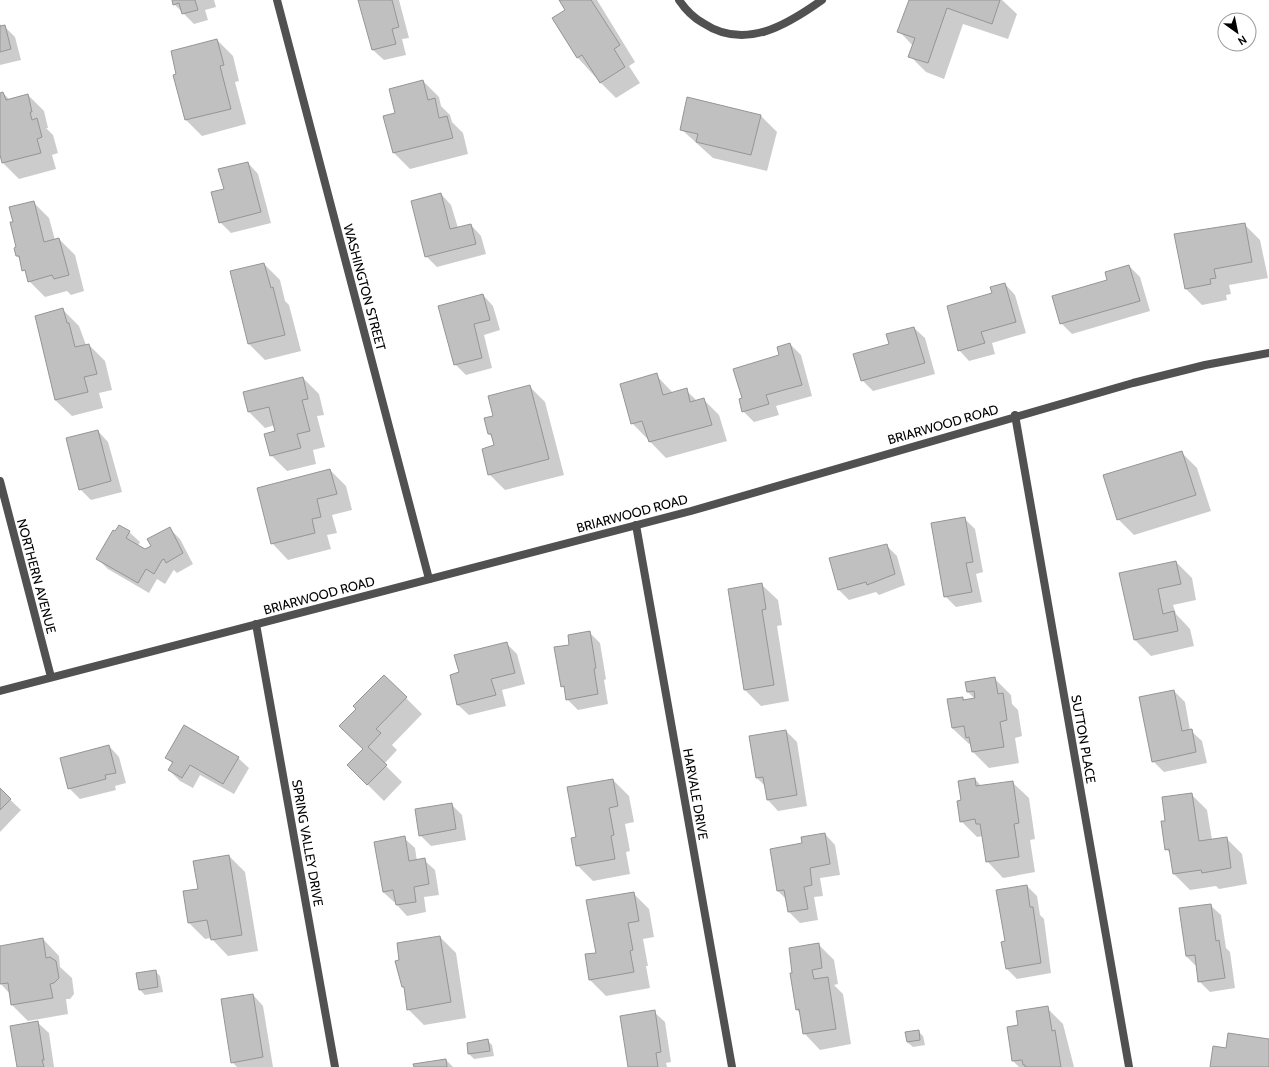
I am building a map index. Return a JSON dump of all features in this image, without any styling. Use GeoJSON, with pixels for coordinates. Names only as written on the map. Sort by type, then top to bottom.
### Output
{"type":"FeatureCollection","features":[{"type":"Feature","properties":{"kind":"street","name":"WASHINGTON STREET"},"geometry":{"type":"LineString","coordinates":[[277,0],[429,579]]}},
{"type":"Feature","properties":{"kind":"street"},"geometry":{"type":"LineString","coordinates":[[679,0],[698,20],[712,29],[728,35],[750,35],[771,30],[801,15],[822,0]]}},
{"type":"Feature","properties":{"kind":"street","name":"BRIARWOOD ROAD"},"geometry":{"type":"LineString","coordinates":[[0,691],[636,525],[1015,415],[1140,381],[1205,365],[1269,353]]}},
{"type":"Feature","properties":{"kind":"street","name":"SUTTON PLACE"},"geometry":{"type":"LineString","coordinates":[[1015,415],[1129,1067]]}},
{"type":"Feature","properties":{"kind":"street","name":"NORTHERN AVENUE"},"geometry":{"type":"LineString","coordinates":[[0,481],[51,677]]}},
{"type":"Feature","properties":{"kind":"street","name":"HARVALE DRIVE"},"geometry":{"type":"LineString","coordinates":[[636,525],[732,1067]]}},
{"type":"Feature","properties":{"kind":"street","name":"SPRING VALLEY DRIVE"},"geometry":{"type":"LineString","coordinates":[[256,624],[335,1067]]}},
{"type":"Feature","properties":{"kind":"building"},"geometry":{"type":"Polygon","coordinates":[[[172,0],[195,0],[198,10],[182,14],[179,3],[173,5],[172,0]]]}},
{"type":"Feature","properties":{"kind":"building"},"geometry":{"type":"Polygon","coordinates":[[[358,0],[392,0],[399,27],[392,29],[396,44],[372,50],[358,0]]]}},
{"type":"Feature","properties":{"kind":"building"},"geometry":{"type":"Polygon","coordinates":[[[559,0],[591,0],[620,45],[614,49],[625,67],[600,83],[582,55],[577,58],[552,18],[565,10],[559,0]]]}},
{"type":"Feature","properties":{"kind":"building"},"geometry":{"type":"Polygon","coordinates":[[[909,0],[1000,0],[992,24],[947,8],[928,63],[908,57],[915,38],[897,32],[909,0]]]}},
{"type":"Feature","properties":{"kind":"building"},"geometry":{"type":"Polygon","coordinates":[[[5,25],[11,49],[0,52],[0,26],[5,25]]]}},
{"type":"Feature","properties":{"kind":"building"},"geometry":{"type":"Polygon","coordinates":[[[217,39],[224,65],[220,66],[231,109],[185,120],[173,75],[176,74],[171,51],[217,39]]]}},
{"type":"Feature","properties":{"kind":"building"},"geometry":{"type":"Polygon","coordinates":[[[423,80],[428,100],[435,98],[439,118],[447,116],[453,138],[393,153],[383,116],[395,113],[389,89],[423,80]]]}},
{"type":"Feature","properties":{"kind":"building"},"geometry":{"type":"Polygon","coordinates":[[[3,92],[6,100],[28,94],[32,112],[30,112],[32,120],[37,118],[42,137],[37,139],[41,153],[2,163],[0,155],[0,93],[3,92]]]}},
{"type":"Feature","properties":{"kind":"building"},"geometry":{"type":"Polygon","coordinates":[[[687,97],[761,115],[751,155],[696,142],[698,134],[680,130],[687,97]]]}},
{"type":"Feature","properties":{"kind":"building"},"geometry":{"type":"Polygon","coordinates":[[[248,162],[261,212],[219,223],[211,192],[224,189],[218,169],[248,162]]]}},
{"type":"Feature","properties":{"kind":"building"},"geometry":{"type":"Polygon","coordinates":[[[441,193],[450,229],[471,224],[476,244],[425,257],[411,201],[441,193]]]}},
{"type":"Feature","properties":{"kind":"building"},"geometry":{"type":"Polygon","coordinates":[[[34,201],[44,242],[59,238],[69,275],[54,279],[52,275],[28,282],[25,270],[22,271],[19,256],[16,256],[14,248],[16,247],[10,222],[13,222],[9,207],[34,201]]]}},
{"type":"Feature","properties":{"kind":"building"},"geometry":{"type":"Polygon","coordinates":[[[1245,223],[1252,262],[1214,269],[1216,278],[1210,279],[1211,284],[1185,289],[1174,234],[1245,223]]]}},
{"type":"Feature","properties":{"kind":"building"},"geometry":{"type":"Polygon","coordinates":[[[264,263],[271,288],[273,287],[285,335],[248,344],[230,271],[264,263]]]}},
{"type":"Feature","properties":{"kind":"building"},"geometry":{"type":"Polygon","coordinates":[[[1129,265],[1140,301],[1060,324],[1052,296],[1107,280],[1105,272],[1129,265]]]}},
{"type":"Feature","properties":{"kind":"building"},"geometry":{"type":"Polygon","coordinates":[[[1005,283],[1016,322],[981,332],[985,343],[958,351],[947,306],[992,293],[990,287],[1005,283]]]}},
{"type":"Feature","properties":{"kind":"building"},"geometry":{"type":"Polygon","coordinates":[[[483,294],[490,320],[474,324],[482,358],[454,365],[438,306],[483,294]]]}},
{"type":"Feature","properties":{"kind":"building"},"geometry":{"type":"Polygon","coordinates":[[[63,308],[67,323],[69,323],[75,347],[89,344],[97,374],[84,377],[88,392],[55,400],[35,316],[63,308]]]}},
{"type":"Feature","properties":{"kind":"building"},"geometry":{"type":"Polygon","coordinates":[[[914,327],[925,363],[861,381],[853,354],[889,344],[886,334],[914,327]]]}},
{"type":"Feature","properties":{"kind":"building"},"geometry":{"type":"Polygon","coordinates":[[[790,343],[802,385],[766,395],[769,404],[742,412],[739,399],[742,398],[733,369],[779,355],[777,347],[790,343]]]}},
{"type":"Feature","properties":{"kind":"building"},"geometry":{"type":"Polygon","coordinates":[[[657,373],[663,395],[687,388],[690,402],[704,398],[712,425],[649,442],[642,421],[631,424],[620,384],[657,373]]]}},
{"type":"Feature","properties":{"kind":"building"},"geometry":{"type":"Polygon","coordinates":[[[303,377],[308,399],[302,400],[310,431],[297,434],[301,448],[270,456],[264,434],[275,431],[269,407],[248,412],[243,392],[303,377]]]}},
{"type":"Feature","properties":{"kind":"building"},"geometry":{"type":"Polygon","coordinates":[[[530,385],[549,459],[488,475],[482,449],[494,445],[491,434],[488,434],[484,418],[493,416],[488,396],[530,385]]]}},
{"type":"Feature","properties":{"kind":"building"},"geometry":{"type":"Polygon","coordinates":[[[98,430],[111,481],[79,490],[66,438],[98,430]]]}},
{"type":"Feature","properties":{"kind":"building"},"geometry":{"type":"Polygon","coordinates":[[[1182,451],[1196,495],[1117,520],[1103,475],[1182,451]]]}},
{"type":"Feature","properties":{"kind":"building"},"geometry":{"type":"Polygon","coordinates":[[[330,469],[337,494],[317,499],[321,517],[312,519],[315,533],[271,544],[257,488],[330,469]]]}},
{"type":"Feature","properties":{"kind":"building"},"geometry":{"type":"Polygon","coordinates":[[[965,517],[973,562],[966,563],[972,592],[944,597],[931,523],[965,517]]]}},
{"type":"Feature","properties":{"kind":"building"},"geometry":{"type":"Polygon","coordinates":[[[119,525],[130,531],[126,538],[145,549],[151,546],[147,539],[170,527],[183,553],[166,563],[164,559],[162,560],[154,574],[146,569],[138,583],[96,559],[113,530],[115,531],[119,525]]]}},
{"type":"Feature","properties":{"kind":"building"},"geometry":{"type":"Polygon","coordinates":[[[887,544],[895,574],[867,585],[866,582],[838,590],[829,558],[887,544]]]}},
{"type":"Feature","properties":{"kind":"building"},"geometry":{"type":"Polygon","coordinates":[[[1176,561],[1181,584],[1158,589],[1163,614],[1174,611],[1178,631],[1134,640],[1119,573],[1176,561]]]}},
{"type":"Feature","properties":{"kind":"building"},"geometry":{"type":"Polygon","coordinates":[[[762,583],[766,609],[762,610],[774,685],[744,690],[728,589],[762,583]]]}},
{"type":"Feature","properties":{"kind":"building"},"geometry":{"type":"Polygon","coordinates":[[[590,631],[596,668],[594,669],[598,694],[566,700],[564,686],[561,687],[554,647],[569,645],[568,635],[590,631]]]}},
{"type":"Feature","properties":{"kind":"building"},"geometry":{"type":"Polygon","coordinates":[[[507,642],[515,673],[491,679],[496,695],[457,705],[450,675],[459,672],[454,655],[507,642]]]}},
{"type":"Feature","properties":{"kind":"building"},"geometry":{"type":"Polygon","coordinates":[[[384,675],[407,697],[376,729],[381,733],[368,747],[387,765],[367,785],[347,765],[363,749],[339,726],[356,709],[353,706],[384,675]]]}},
{"type":"Feature","properties":{"kind":"building"},"geometry":{"type":"Polygon","coordinates":[[[995,677],[998,694],[1003,693],[1007,720],[1000,722],[1004,747],[972,752],[969,737],[966,738],[964,726],[952,728],[947,699],[963,697],[963,700],[975,698],[974,691],[967,692],[965,682],[995,677]]]}},
{"type":"Feature","properties":{"kind":"building"},"geometry":{"type":"Polygon","coordinates":[[[1174,690],[1182,731],[1192,729],[1196,752],[1152,762],[1139,697],[1174,690]]]}},
{"type":"Feature","properties":{"kind":"building"},"geometry":{"type":"Polygon","coordinates":[[[184,725],[239,757],[223,784],[190,765],[182,778],[168,770],[173,762],[165,758],[184,725]]]}},
{"type":"Feature","properties":{"kind":"building"},"geometry":{"type":"Polygon","coordinates":[[[786,730],[797,795],[767,800],[763,777],[756,778],[749,736],[786,730]]]}},
{"type":"Feature","properties":{"kind":"building"},"geometry":{"type":"Polygon","coordinates":[[[109,745],[116,773],[105,775],[106,779],[68,789],[60,758],[109,745]]]}},
{"type":"Feature","properties":{"kind":"building"},"geometry":{"type":"Polygon","coordinates":[[[975,778],[976,786],[1013,781],[1019,823],[1014,824],[1019,857],[986,862],[980,824],[976,824],[975,819],[960,822],[957,801],[961,800],[958,781],[975,778]]]}},
{"type":"Feature","properties":{"kind":"building"},"geometry":{"type":"Polygon","coordinates":[[[613,779],[618,806],[609,808],[614,835],[611,836],[615,859],[576,866],[571,838],[576,837],[567,787],[613,779]]]}},
{"type":"Feature","properties":{"kind":"building"},"geometry":{"type":"Polygon","coordinates":[[[0,788],[11,799],[0,810],[0,788]]]}},
{"type":"Feature","properties":{"kind":"building"},"geometry":{"type":"Polygon","coordinates":[[[1192,793],[1199,841],[1227,837],[1231,868],[1202,873],[1201,870],[1173,874],[1169,849],[1165,850],[1161,821],[1165,821],[1162,797],[1192,793]]]}},
{"type":"Feature","properties":{"kind":"building"},"geometry":{"type":"Polygon","coordinates":[[[452,803],[456,829],[419,836],[415,809],[452,803]]]}},
{"type":"Feature","properties":{"kind":"building"},"geometry":{"type":"Polygon","coordinates":[[[825,833],[830,864],[810,868],[812,885],[804,887],[808,909],[788,912],[784,890],[777,891],[770,849],[802,843],[801,837],[825,833]]]}},
{"type":"Feature","properties":{"kind":"building"},"geometry":{"type":"Polygon","coordinates":[[[405,836],[409,861],[425,858],[429,884],[414,887],[416,902],[396,905],[393,890],[383,892],[374,842],[405,836]]]}},
{"type":"Feature","properties":{"kind":"building"},"geometry":{"type":"Polygon","coordinates":[[[229,855],[242,935],[211,940],[207,920],[188,923],[183,891],[198,889],[193,861],[229,855]]]}},
{"type":"Feature","properties":{"kind":"building"},"geometry":{"type":"Polygon","coordinates":[[[1027,885],[1030,907],[1033,907],[1041,963],[1006,969],[1001,942],[1005,941],[996,890],[1027,885]]]}},
{"type":"Feature","properties":{"kind":"building"},"geometry":{"type":"Polygon","coordinates":[[[634,892],[639,921],[628,923],[633,950],[630,951],[634,972],[589,980],[585,954],[596,953],[586,900],[634,892]]]}},
{"type":"Feature","properties":{"kind":"building"},"geometry":{"type":"Polygon","coordinates":[[[1211,904],[1216,941],[1219,940],[1225,978],[1198,982],[1195,955],[1186,956],[1179,908],[1211,904]]]}},
{"type":"Feature","properties":{"kind":"building"},"geometry":{"type":"Polygon","coordinates":[[[440,936],[451,1002],[407,1010],[404,987],[402,987],[395,961],[399,960],[397,943],[440,936]]]}},
{"type":"Feature","properties":{"kind":"building"},"geometry":{"type":"Polygon","coordinates":[[[43,938],[46,958],[50,957],[56,961],[59,978],[54,983],[50,984],[53,998],[11,1005],[8,983],[0,984],[0,946],[43,938]]]}},
{"type":"Feature","properties":{"kind":"building"},"geometry":{"type":"Polygon","coordinates":[[[819,943],[822,968],[812,970],[814,979],[828,977],[836,1029],[803,1034],[799,1009],[796,1010],[790,973],[792,973],[789,948],[819,943]]]}},
{"type":"Feature","properties":{"kind":"building"},"geometry":{"type":"Polygon","coordinates":[[[156,970],[158,987],[139,990],[136,973],[156,970]]]}},
{"type":"Feature","properties":{"kind":"building"},"geometry":{"type":"Polygon","coordinates":[[[253,994],[263,1057],[231,1063],[221,999],[253,994]]]}},
{"type":"Feature","properties":{"kind":"building"},"geometry":{"type":"Polygon","coordinates":[[[1048,1006],[1052,1031],[1055,1030],[1061,1067],[1025,1067],[1022,1060],[1012,1061],[1007,1027],[1018,1025],[1016,1011],[1048,1006]]]}},
{"type":"Feature","properties":{"kind":"building"},"geometry":{"type":"Polygon","coordinates":[[[655,1010],[661,1052],[656,1053],[658,1067],[628,1067],[620,1016],[655,1010]]]}},
{"type":"Feature","properties":{"kind":"building"},"geometry":{"type":"Polygon","coordinates":[[[38,1021],[44,1067],[17,1067],[10,1026],[38,1021]]]}},
{"type":"Feature","properties":{"kind":"building"},"geometry":{"type":"Polygon","coordinates":[[[919,1030],[920,1040],[907,1042],[905,1032],[919,1030]]]}},
{"type":"Feature","properties":{"kind":"building"},"geometry":{"type":"Polygon","coordinates":[[[1228,1033],[1269,1039],[1269,1067],[1210,1067],[1213,1046],[1226,1048],[1228,1033]]]}},
{"type":"Feature","properties":{"kind":"building"},"geometry":{"type":"Polygon","coordinates":[[[488,1039],[490,1051],[468,1054],[467,1043],[488,1039]]]}},
{"type":"Feature","properties":{"kind":"building"},"geometry":{"type":"Polygon","coordinates":[[[446,1059],[447,1067],[414,1067],[413,1064],[446,1059]]]}}]}
